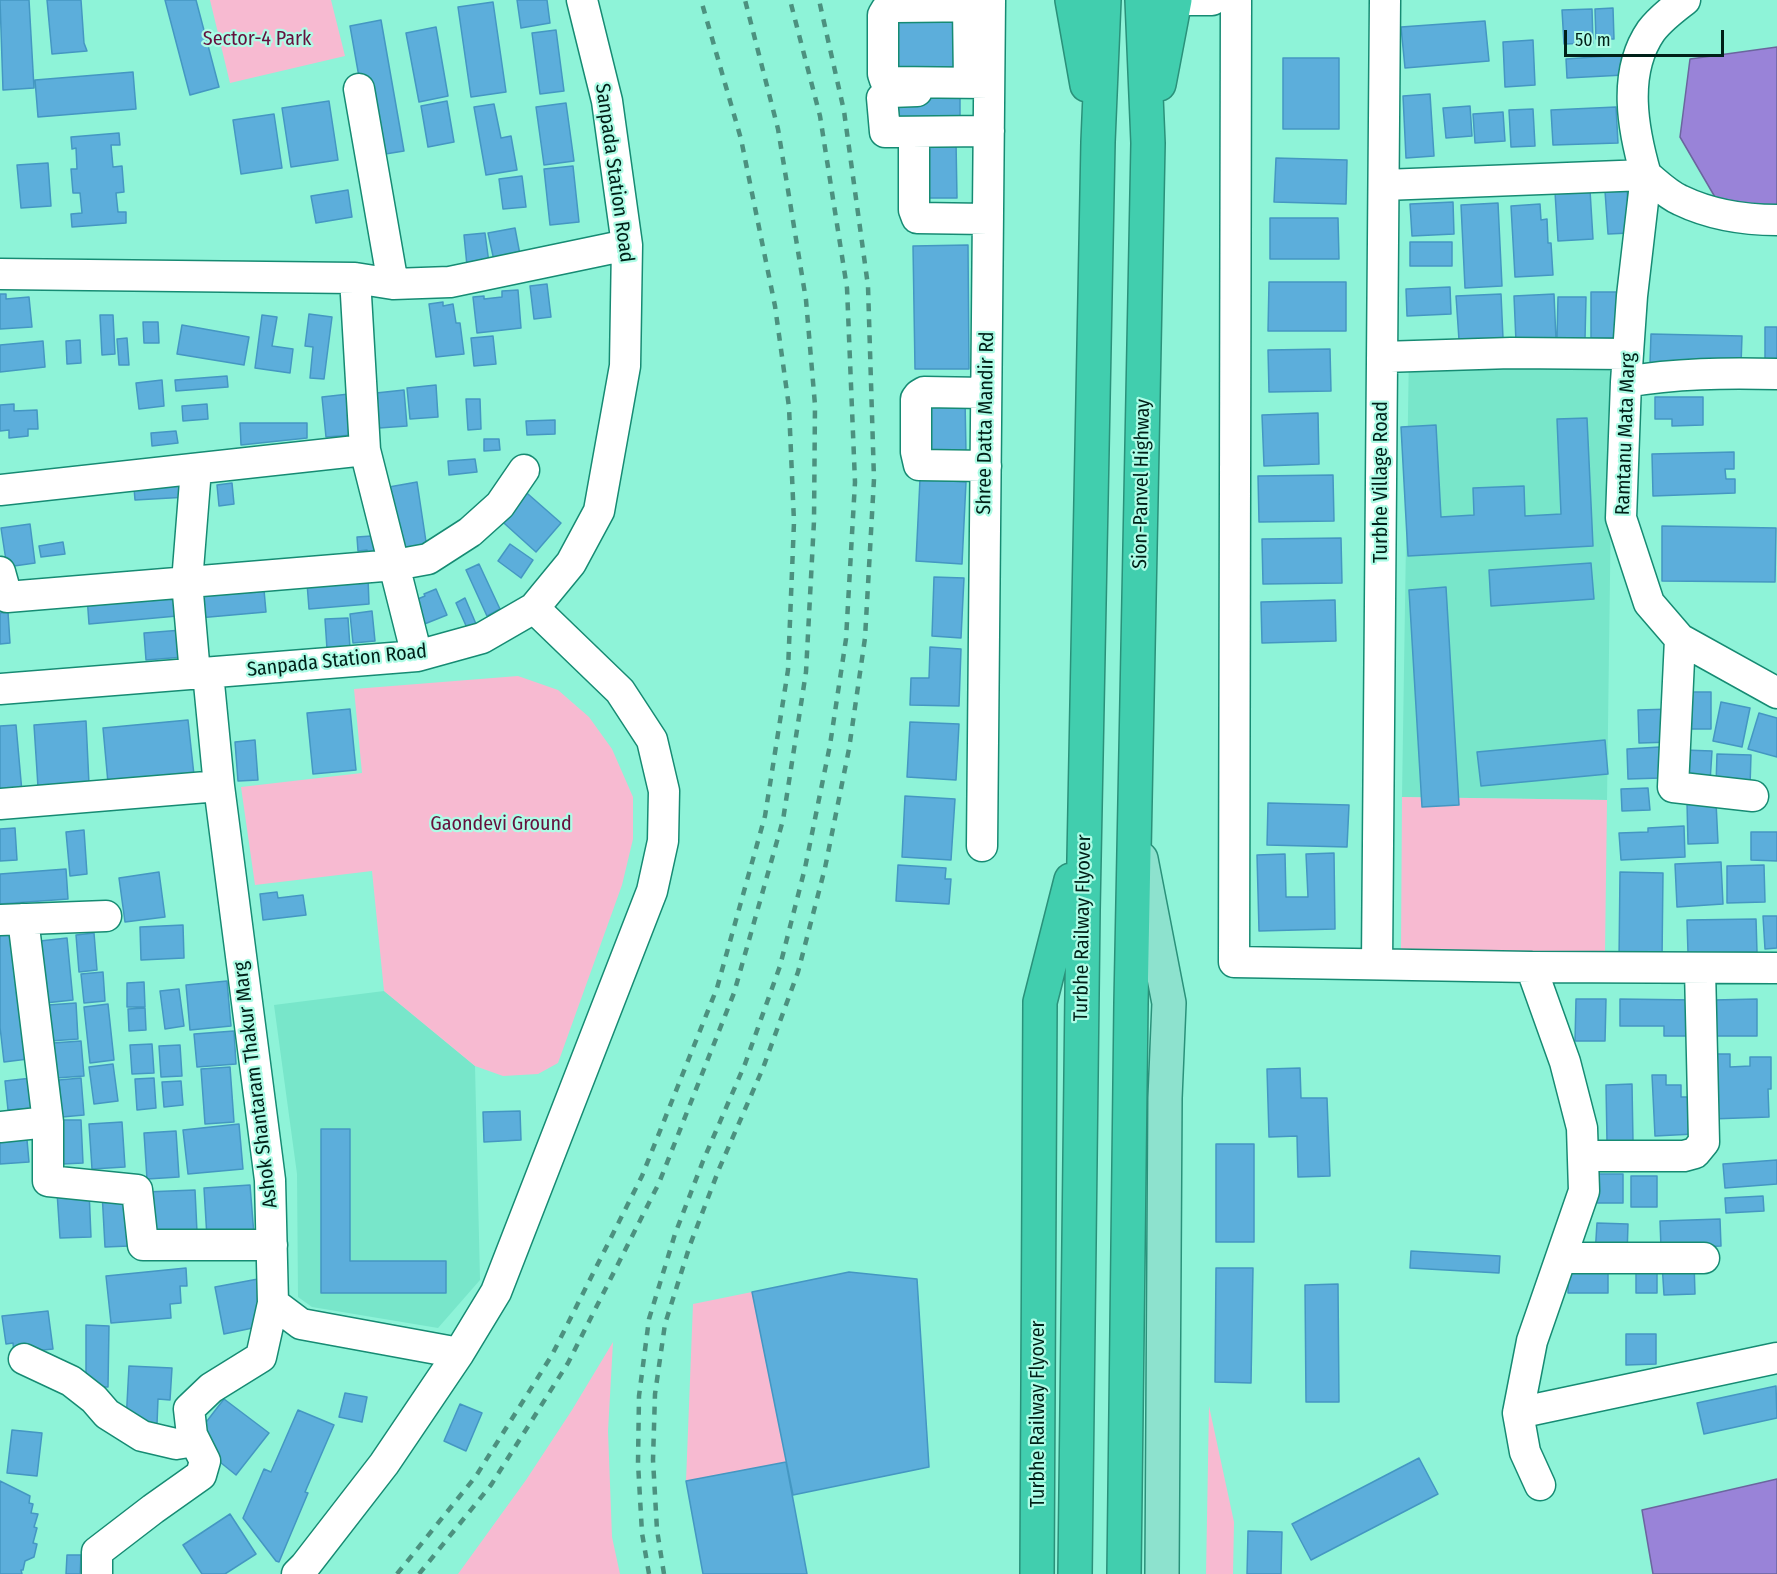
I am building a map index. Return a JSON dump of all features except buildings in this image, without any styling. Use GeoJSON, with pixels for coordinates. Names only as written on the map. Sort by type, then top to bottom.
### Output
{"type":"FeatureCollection","features":[{"type":"Feature","properties":{"kind":"highway"},"geometry":{"type":"LineString","coordinates":[[1072,0],[1098,142]]}},
{"type":"Feature","properties":{"kind":"highway"},"geometry":{"type":"LineString","coordinates":[[1085,823],[1098,142],[1104,0]]}},
{"type":"Feature","properties":{"kind":"highway"},"geometry":{"type":"LineString","coordinates":[[1142,0],[1148,143]]}},
{"type":"Feature","properties":{"kind":"highway"},"geometry":{"type":"LineString","coordinates":[[1148,143],[1175,0]]}},
{"type":"Feature","properties":{"kind":"highway","name":"Sion-Panvel Highway"},"geometry":{"type":"LineString","coordinates":[[1135,826],[1148,143]]}},
{"type":"Feature","properties":{"kind":"highway","name":"Turbhe Railway Flyover"},"geometry":{"type":"LineString","coordinates":[[1075,1574],[1085,823]]}},
{"type":"Feature","properties":{"kind":"highway","name":"Turbhe Railway Flyover"},"geometry":{"type":"LineString","coordinates":[[1037,1574],[1041,1002],[1085,823]]}},
{"type":"Feature","properties":{"kind":"highway"},"geometry":{"type":"LineString","coordinates":[[1124,1574],[1135,826]]}},
{"type":"Feature","properties":{"kind":"highway"},"geometry":{"type":"LineString","coordinates":[[1083,910],[1105,968],[1096,1574]]}},
{"type":"Feature","properties":{"kind":"main road"},"geometry":{"type":"LineString","coordinates":[[1135,826],[1169,1003],[1165,1098],[1162,1574]]}},
{"type":"Feature","properties":{"kind":"street","name":"Sanpada Station Road"},"geometry":{"type":"LineString","coordinates":[[0,689],[417,656],[482,638],[534,608],[571,562],[599,511],[626,366],[627,245],[607,101],[582,0]]}},
{"type":"Feature","properties":{"kind":"street"},"geometry":{"type":"LineString","coordinates":[[1175,0],[1212,0]]}},
{"type":"Feature","properties":{"kind":"street"},"geometry":{"type":"LineString","coordinates":[[1236,0],[1234,962],[1700,969],[1777,968]]}},
{"type":"Feature","properties":{"kind":"street","name":"Turbhe Village Road"},"geometry":{"type":"LineString","coordinates":[[1377,964],[1385,0]]}},
{"type":"Feature","properties":{"kind":"street"},"geometry":{"type":"LineString","coordinates":[[1686,0],[1671,10],[1651,31],[1638,57],[1632,91],[1634,127],[1646,175],[1679,200],[1713,212],[1760,220],[1777,220]]}},
{"type":"Feature","properties":{"kind":"street"},"geometry":{"type":"LineString","coordinates":[[979,86],[885,80],[883,74],[883,15],[886,10],[895,7],[983,4]]}},
{"type":"Feature","properties":{"kind":"street","name":"Shree Datta Mandir Rd"},"geometry":{"type":"LineString","coordinates":[[982,846],[986,393],[978,219],[979,86],[983,4]]}},
{"type":"Feature","properties":{"kind":"street"},"geometry":{"type":"LineString","coordinates":[[979,86],[890,92],[882,98],[885,132],[979,131]]}},
{"type":"Feature","properties":{"kind":"street"},"geometry":{"type":"LineString","coordinates":[[359,89],[393,284]]}},
{"type":"Feature","properties":{"kind":"street"},"geometry":{"type":"LineString","coordinates":[[914,132],[915,215],[917,218],[978,219]]}},
{"type":"Feature","properties":{"kind":"street"},"geometry":{"type":"LineString","coordinates":[[1384,185],[1646,175]]}},
{"type":"Feature","properties":{"kind":"street","name":"Ramtanu Mata Marg"},"geometry":{"type":"LineString","coordinates":[[1646,175],[1632,296],[1621,518],[1649,603],[1680,639],[1777,693]]}},
{"type":"Feature","properties":{"kind":"street"},"geometry":{"type":"LineString","coordinates":[[0,274],[355,278],[393,284],[450,282],[627,245]]}},
{"type":"Feature","properties":{"kind":"street"},"geometry":{"type":"LineString","coordinates":[[355,278],[365,450],[417,656]]}},
{"type":"Feature","properties":{"kind":"street"},"geometry":{"type":"LineString","coordinates":[[1382,357],[1511,353],[1627,368],[1655,377],[1699,374],[1777,374]]}},
{"type":"Feature","properties":{"kind":"street"},"geometry":{"type":"LineString","coordinates":[[986,393],[924,392],[915,399],[916,452],[919,465],[986,466]]}},
{"type":"Feature","properties":{"kind":"street"},"geometry":{"type":"LineString","coordinates":[[0,490],[365,450]]}},
{"type":"Feature","properties":{"kind":"street","name":"Ashok Shantaram Thakur Marg"},"geometry":{"type":"LineString","coordinates":[[195,1441],[192,1435],[189,1409],[211,1388],[261,1357],[273,1303],[270,1180],[219,786],[186,582],[196,469]]}},
{"type":"Feature","properties":{"kind":"street"},"geometry":{"type":"LineString","coordinates":[[0,572],[7,597],[394,565],[428,559],[470,532],[500,505],[524,470]]}},
{"type":"Feature","properties":{"kind":"street"},"geometry":{"type":"LineString","coordinates":[[297,1574],[384,1464],[459,1353],[496,1292],[652,891],[663,841],[664,791],[652,740],[620,691],[534,608]]}},
{"type":"Feature","properties":{"kind":"street"},"geometry":{"type":"LineString","coordinates":[[1680,639],[1673,787],[1753,796]]}},
{"type":"Feature","properties":{"kind":"street"},"geometry":{"type":"LineString","coordinates":[[0,804],[219,786]]}},
{"type":"Feature","properties":{"kind":"street"},"geometry":{"type":"LineString","coordinates":[[106,916],[12,919],[48,1122],[48,1180],[136,1190],[142,1245],[272,1245]]}},
{"type":"Feature","properties":{"kind":"street"},"geometry":{"type":"LineString","coordinates":[[1531,967],[1565,1062],[1582,1128],[1584,1191],[1532,1341],[1518,1413],[1525,1452],[1540,1485]]}},
{"type":"Feature","properties":{"kind":"street"},"geometry":{"type":"LineString","coordinates":[[1583,1156],[1684,1156],[1695,1153],[1704,1142],[1700,969]]}},
{"type":"Feature","properties":{"kind":"street"},"geometry":{"type":"LineString","coordinates":[[0,1127],[48,1122]]}},
{"type":"Feature","properties":{"kind":"street"},"geometry":{"type":"LineString","coordinates":[[1562,1258],[1704,1258]]}},
{"type":"Feature","properties":{"kind":"street"},"geometry":{"type":"LineString","coordinates":[[273,1303],[301,1324],[459,1353]]}},
{"type":"Feature","properties":{"kind":"street"},"geometry":{"type":"LineString","coordinates":[[1518,1413],[1777,1358]]}},
{"type":"Feature","properties":{"kind":"street"},"geometry":{"type":"LineString","coordinates":[[24,1359],[71,1381],[94,1399],[106,1414],[142,1436],[176,1444],[195,1441],[205,1461],[201,1475],[97,1552],[97,1574]]}},
{"type":"Feature","properties":{"kind":"shaded area"},"geometry":{"type":"Polygon","coordinates":[[[1777,47],[1777,205],[1719,204],[1680,137],[1690,59],[1777,47]]]}},
{"type":"Feature","properties":{"kind":"shaded area"},"geometry":{"type":"Polygon","coordinates":[[[1409,350],[1613,354],[1607,800],[1402,797],[1409,350]]]}},
{"type":"Feature","properties":{"kind":"shaded area"},"geometry":{"type":"Polygon","coordinates":[[[384,991],[475,1066],[480,1280],[438,1328],[312,1307],[298,1297],[297,1174],[274,1005],[384,991]]]}},
{"type":"Feature","properties":{"kind":"shaded area"},"geometry":{"type":"Polygon","coordinates":[[[1777,1479],[1777,1574],[1653,1574],[1642,1510],[1777,1479]]]}},
{"type":"Feature","properties":{"kind":"green space","name":"Sector-4 Park"},"geometry":{"type":"Polygon","coordinates":[[[210,0],[331,0],[345,56],[230,83],[210,0]]]}},
{"type":"Feature","properties":{"kind":"green space","name":"Gaondevi Ground"},"geometry":{"type":"Polygon","coordinates":[[[518,676],[558,690],[589,717],[612,749],[633,797],[633,839],[622,885],[558,1063],[538,1074],[503,1076],[475,1066],[384,991],[372,871],[255,885],[241,787],[362,773],[354,689],[518,676]]]}},
{"type":"Feature","properties":{"kind":"green space"},"geometry":{"type":"Polygon","coordinates":[[[1402,797],[1607,800],[1605,954],[1401,951],[1402,797]]]}},
{"type":"Feature","properties":{"kind":"green space"},"geometry":{"type":"Polygon","coordinates":[[[752,1292],[786,1462],[686,1481],[693,1304],[752,1292]]]}},
{"type":"Feature","properties":{"kind":"green space"},"geometry":{"type":"Polygon","coordinates":[[[613,1342],[608,1431],[612,1537],[620,1574],[458,1574],[526,1480],[613,1342]]]}},
{"type":"Feature","properties":{"kind":"green space"},"geometry":{"type":"Polygon","coordinates":[[[1209,1406],[1234,1522],[1233,1574],[1206,1574],[1209,1406]]]}},
{"type":"Feature","properties":{"kind":"railway"},"geometry":{"type":"LineString","coordinates":[[397,1574],[476,1476],[552,1355],[642,1176],[717,988],[765,816],[788,670],[794,522],[789,407],[775,306],[741,139],[701,0]]}},
{"type":"Feature","properties":{"kind":"railway"},"geometry":{"type":"LineString","coordinates":[[419,1574],[491,1485],[568,1363],[659,1183],[734,993],[783,820],[806,672],[814,521],[815,405],[806,300],[778,129],[745,0]]}},
{"type":"Feature","properties":{"kind":"railway"},"geometry":{"type":"LineString","coordinates":[[649,1574],[642,1533],[638,1463],[639,1396],[649,1319],[675,1234],[703,1161],[745,1064],[780,966],[805,868],[830,745],[846,639],[855,482],[847,288],[820,116],[790,0]]}},
{"type":"Feature","properties":{"kind":"railway"},"geometry":{"type":"LineString","coordinates":[[664,1574],[657,1530],[653,1460],[655,1394],[665,1324],[690,1245],[719,1169],[763,1068],[798,972],[825,868],[849,749],[865,638],[874,479],[868,286],[844,111],[819,0]]}}]}
